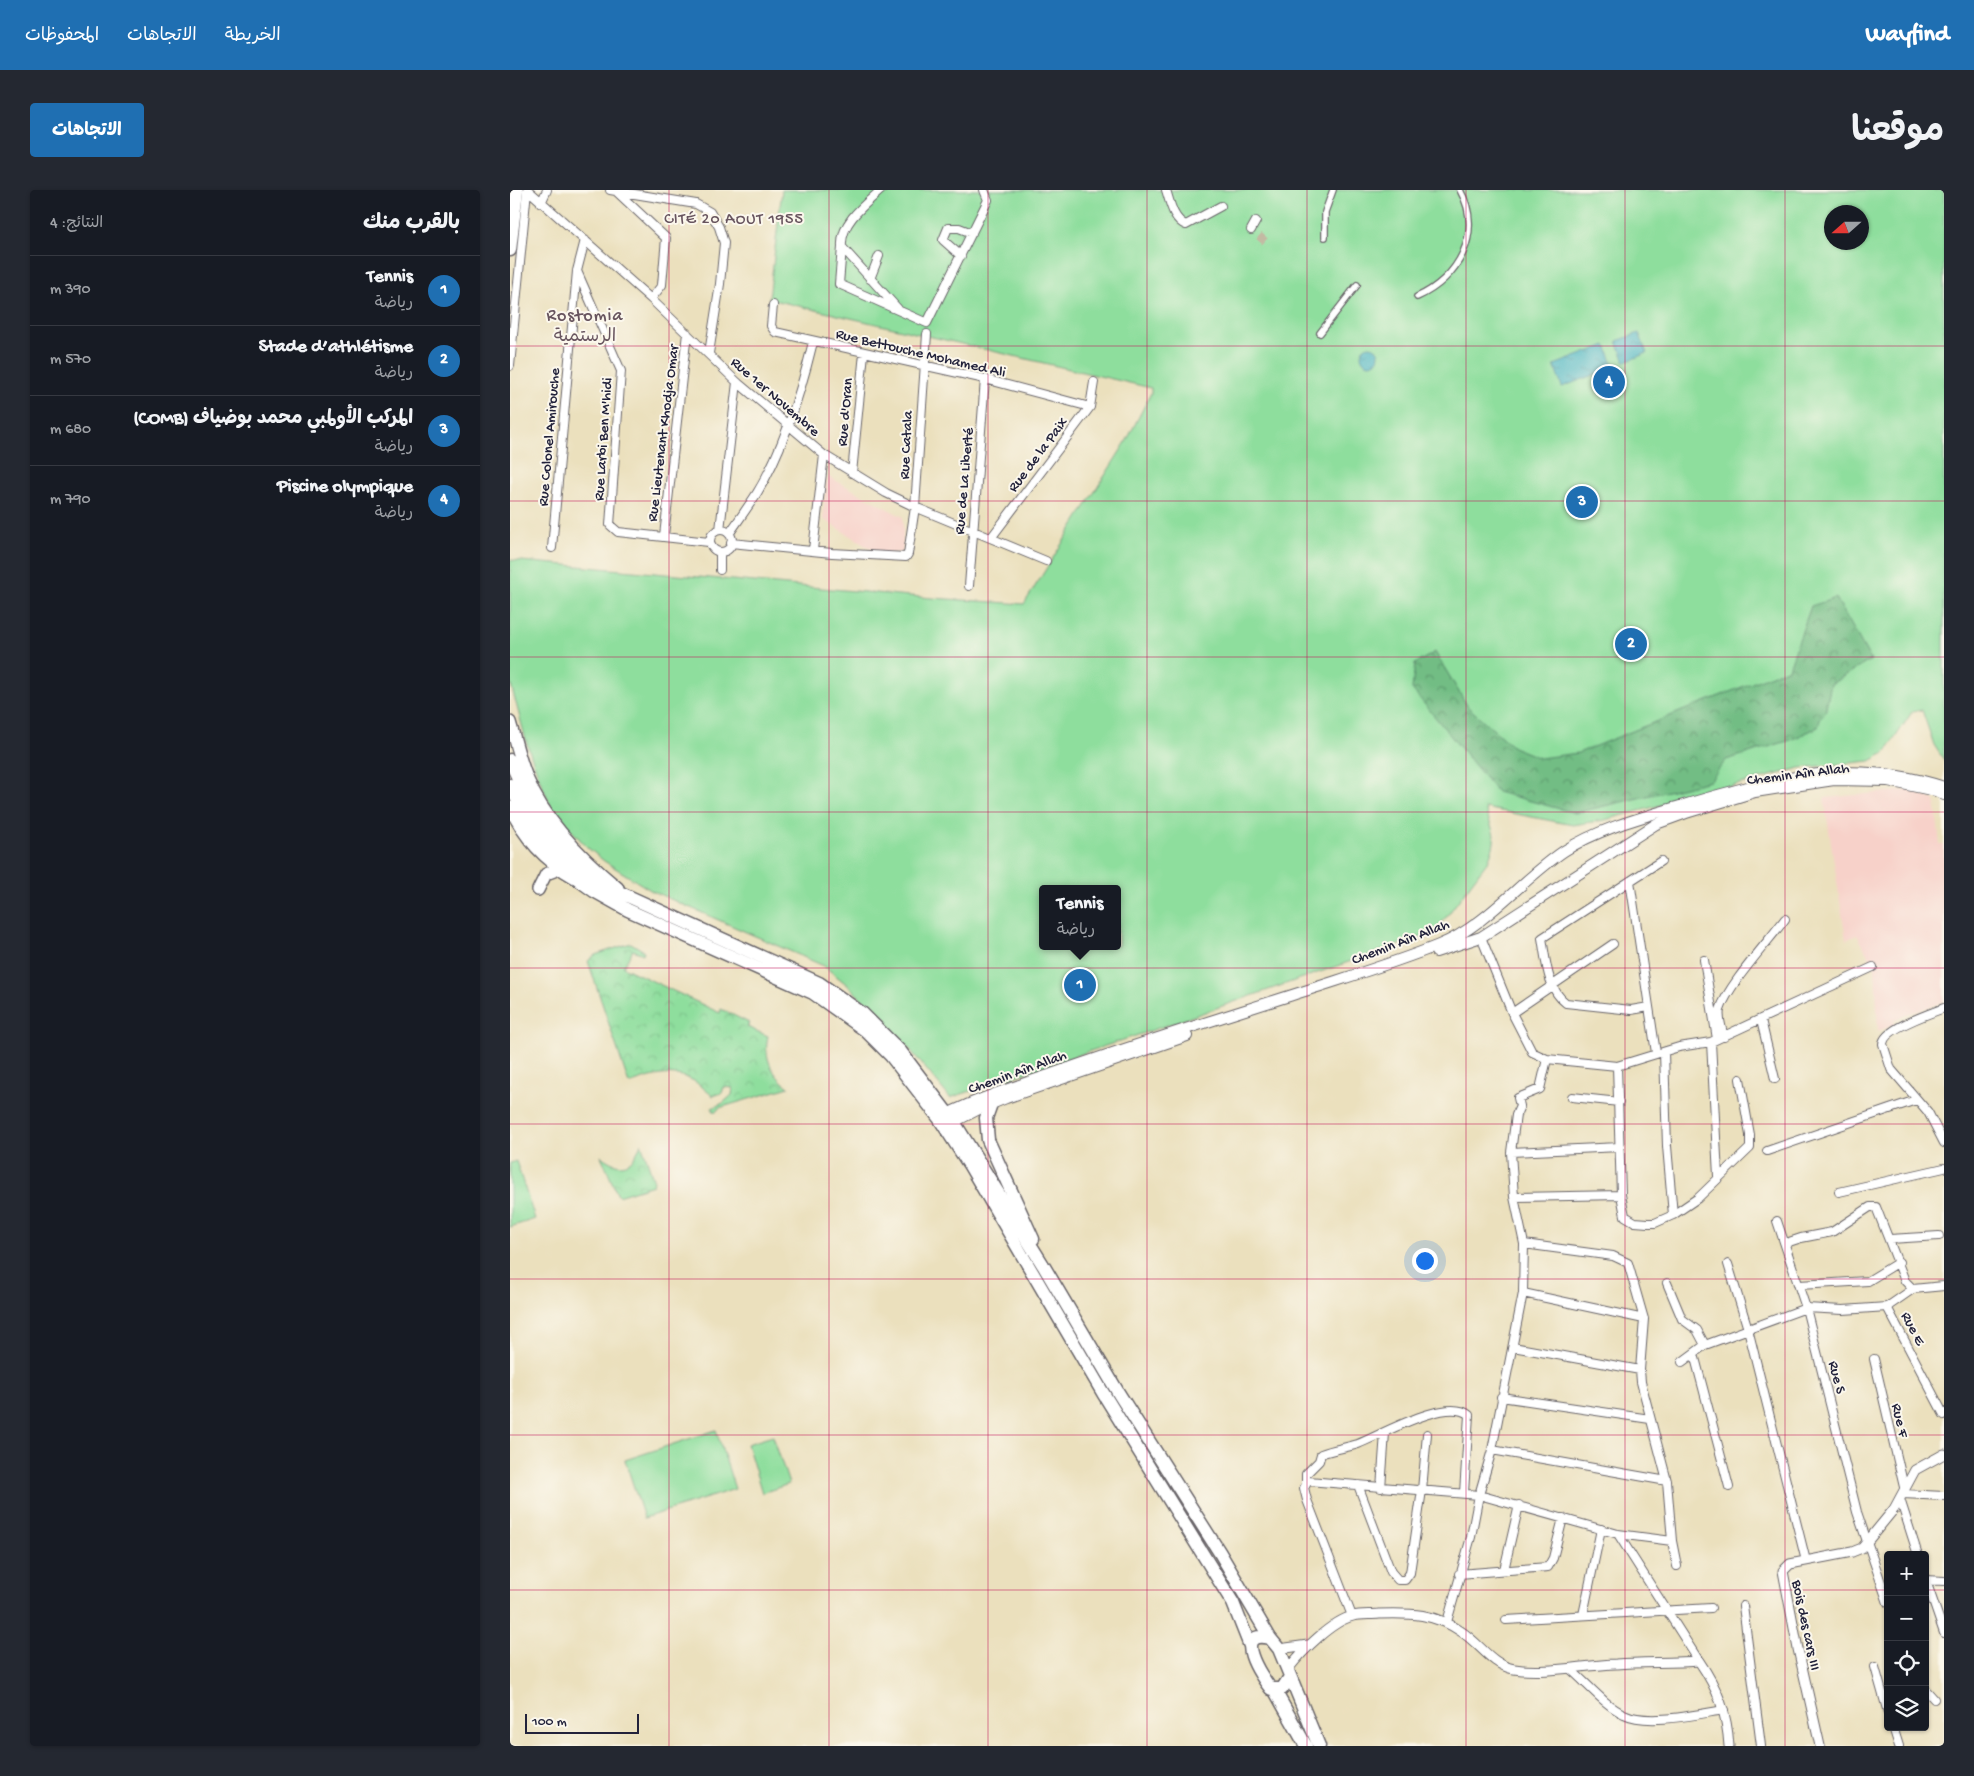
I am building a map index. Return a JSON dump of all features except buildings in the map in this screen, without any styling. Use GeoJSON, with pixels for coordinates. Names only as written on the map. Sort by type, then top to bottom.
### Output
{"type":"FeatureCollection","features":[{"type":"Feature","properties":{"kind":"highway"},"geometry":{"type":"LineString","coordinates":[[510,250],[517,190]]}},
{"type":"Feature","properties":{"kind":"highway"},"geometry":{"type":"LineString","coordinates":[[510,760],[526,797],[554,840],[590,874],[629,897],[772,960],[819,983],[863,1014],[902,1052],[1043,1265],[1119,1394],[1220,1553],[1270,1638],[1279,1649],[1319,1746]]}},
{"type":"Feature","properties":{"kind":"highway"},"geometry":{"type":"LineString","coordinates":[[510,786],[527,819],[546,845],[580,881],[628,910],[764,969],[826,1001],[865,1030],[891,1056],[946,1120],[1103,1393],[1233,1603],[1250,1646],[1256,1668],[1262,1679],[1275,1691],[1306,1746]]}},
{"type":"Feature","properties":{"kind":"highway"},"geometry":{"type":"LineString","coordinates":[[991,1104],[986,1118],[988,1140],[1021,1208],[1043,1265]]}},
{"type":"Feature","properties":{"kind":"highway"},"geometry":{"type":"LineString","coordinates":[[1250,1646],[1256,1638],[1270,1638]]}},
{"type":"Feature","properties":{"kind":"highway"},"geometry":{"type":"LineString","coordinates":[[1275,1691],[1286,1686],[1289,1672]]}},
{"type":"Feature","properties":{"kind":"main road"},"geometry":{"type":"LineString","coordinates":[[510,722],[524,771],[542,808],[598,871],[629,897]]}},
{"type":"Feature","properties":{"kind":"main road","name":"Chemin Aîn Allah"},"geometry":{"type":"LineString","coordinates":[[946,1120],[1100,1056],[1351,976],[1440,944],[1475,924],[1560,854],[1579,842],[1618,825],[1774,780],[1846,772],[1894,778]]}},
{"type":"Feature","properties":{"kind":"main road","name":"Chemin Aîn Allah"},"geometry":{"type":"LineString","coordinates":[[946,1120],[1480,937],[1656,824],[1755,792],[1834,780],[1918,778],[1943,789]]}},
{"type":"Feature","properties":{"kind":"main road"},"geometry":{"type":"LineString","coordinates":[[510,807],[530,841],[559,869],[580,881]]}},
{"type":"Feature","properties":{"kind":"main road"},"geometry":{"type":"LineString","coordinates":[[1618,825],[1628,841]]}},
{"type":"Feature","properties":{"kind":"main road"},"geometry":{"type":"LineString","coordinates":[[538,890],[543,877],[559,869]]}},
{"type":"Feature","properties":{"kind":"main road"},"geometry":{"type":"LineString","coordinates":[[1475,924],[1480,937]]}},
{"type":"Feature","properties":{"kind":"street","name":"Rue 1er Novembre"},"geometry":{"type":"LineString","coordinates":[[528,190],[651,299],[709,353],[736,382],[824,455],[886,493],[915,507],[1046,561]]}},
{"type":"Feature","properties":{"kind":"street"},"geometry":{"type":"LineString","coordinates":[[510,366],[528,190]]}},
{"type":"Feature","properties":{"kind":"street"},"geometry":{"type":"LineString","coordinates":[[541,203],[547,190]]}},
{"type":"Feature","properties":{"kind":"street"},"geometry":{"type":"LineString","coordinates":[[610,190],[696,204],[710,212],[719,227],[724,243],[720,284],[709,353]]}},
{"type":"Feature","properties":{"kind":"street"},"geometry":{"type":"LineString","coordinates":[[616,190],[666,238],[662,284],[651,299]]}},
{"type":"Feature","properties":{"kind":"street"},"geometry":{"type":"LineString","coordinates":[[881,190],[845,227],[841,236],[839,284],[927,323],[988,200],[985,190]]}},
{"type":"Feature","properties":{"kind":"street"},"geometry":{"type":"LineString","coordinates":[[1166,190],[1174,214],[1180,223],[1186,225],[1221,206]]}},
{"type":"Feature","properties":{"kind":"street"},"geometry":{"type":"LineString","coordinates":[[1324,237],[1325,212],[1332,190]]}},
{"type":"Feature","properties":{"kind":"street"},"geometry":{"type":"LineString","coordinates":[[1416,297],[1429,291],[1451,274],[1465,250],[1469,221],[1460,190]]}},
{"type":"Feature","properties":{"kind":"street"},"geometry":{"type":"LineString","coordinates":[[1251,230],[1256,221]]}},
{"type":"Feature","properties":{"kind":"street"},"geometry":{"type":"LineString","coordinates":[[961,256],[943,240],[948,228],[958,228],[972,233]]}},
{"type":"Feature","properties":{"kind":"street","name":"Rue Colonel Amirouche"},"geometry":{"type":"LineString","coordinates":[[552,548],[578,271],[585,240]]}},
{"type":"Feature","properties":{"kind":"street"},"geometry":{"type":"LineString","coordinates":[[842,247],[902,312]]}},
{"type":"Feature","properties":{"kind":"street"},"geometry":{"type":"LineString","coordinates":[[870,279],[879,256]]}},
{"type":"Feature","properties":{"kind":"street","name":"Rue Larbi Ben M'hidi"},"geometry":{"type":"LineString","coordinates":[[578,271],[621,372],[610,522],[612,528],[618,532],[664,536]]}},
{"type":"Feature","properties":{"kind":"street"},"geometry":{"type":"LineString","coordinates":[[1320,333],[1357,285]]}},
{"type":"Feature","properties":{"kind":"street","name":"Rue Bettouche Mohamed Ali"},"geometry":{"type":"LineString","coordinates":[[773,305],[772,330],[813,342],[985,379],[1090,407]]}},
{"type":"Feature","properties":{"kind":"street","name":"Rue Lieutenant Khodja Omar"},"geometry":{"type":"LineString","coordinates":[[664,536],[687,333]]}},
{"type":"Feature","properties":{"kind":"street","name":"Rue Catala"},"geometry":{"type":"LineString","coordinates":[[812,550],[832,553],[906,557],[908,554],[915,507],[926,334]]}},
{"type":"Feature","properties":{"kind":"street"},"geometry":{"type":"LineString","coordinates":[[720,552],[729,548],[731,543],[729,534],[758,492],[788,426],[801,389],[813,342]]}},
{"type":"Feature","properties":{"kind":"street","name":"Rue d'Oran"},"geometry":{"type":"LineString","coordinates":[[852,473],[864,353]]}},
{"type":"Feature","properties":{"kind":"street","name":"Rue de La Liberté"},"geometry":{"type":"LineString","coordinates":[[969,586],[985,379]]}},
{"type":"Feature","properties":{"kind":"street"},"geometry":{"type":"LineString","coordinates":[[720,530],[736,382]]}},
{"type":"Feature","properties":{"kind":"street","name":"Rue de la Paix"},"geometry":{"type":"LineString","coordinates":[[991,538],[1090,407],[1094,382]]}},
{"type":"Feature","properties":{"kind":"street"},"geometry":{"type":"LineString","coordinates":[[731,543],[812,550],[824,455]]}},
{"type":"Feature","properties":{"kind":"street"},"geometry":{"type":"LineString","coordinates":[[709,542],[711,536],[720,530]]}},
{"type":"Feature","properties":{"kind":"street"},"geometry":{"type":"LineString","coordinates":[[720,530],[729,534]]}},
{"type":"Feature","properties":{"kind":"street"},"geometry":{"type":"LineString","coordinates":[[664,536],[709,542],[713,548],[720,552]]}},
{"type":"Feature","properties":{"kind":"street"},"geometry":{"type":"LineString","coordinates":[[720,552],[720,570]]}},
{"type":"Feature","properties":{"kind":"street"},"geometry":{"type":"LineString","coordinates":[[1649,1007],[1631,1010],[1566,1003],[1559,998],[1552,987],[1542,938],[1661,861]]}},
{"type":"Feature","properties":{"kind":"street"},"geometry":{"type":"LineString","coordinates":[[1630,881],[1649,1007],[1660,1052],[1673,1215]]}},
{"type":"Feature","properties":{"kind":"street"},"geometry":{"type":"LineString","coordinates":[[1718,1176],[1718,1039],[1722,1007],[1735,983],[1785,919]]}},
{"type":"Feature","properties":{"kind":"street"},"geometry":{"type":"LineString","coordinates":[[1480,937],[1529,1049],[1539,1057],[1548,1059],[1617,1066],[1660,1052],[1718,1039],[1874,967]]}},
{"type":"Feature","properties":{"kind":"street"},"geometry":{"type":"LineString","coordinates":[[1512,1013],[1613,944]]}},
{"type":"Feature","properties":{"kind":"street"},"geometry":{"type":"LineString","coordinates":[[1704,960],[1718,1039]]}},
{"type":"Feature","properties":{"kind":"street"},"geometry":{"type":"LineString","coordinates":[[1944,1008],[1895,1030],[1883,1039],[1890,1069],[1940,1128],[1944,1143]]}},
{"type":"Feature","properties":{"kind":"street"},"geometry":{"type":"LineString","coordinates":[[1761,1020],[1776,1079]]}},
{"type":"Feature","properties":{"kind":"street"},"geometry":{"type":"LineString","coordinates":[[1447,1622],[1471,1537],[1479,1494],[1492,1450],[1523,1293],[1524,1244],[1514,1197],[1511,1152],[1516,1115],[1520,1106],[1518,1098],[1540,1089],[1548,1059]]}},
{"type":"Feature","properties":{"kind":"street"},"geometry":{"type":"LineString","coordinates":[[1617,1066],[1620,1102],[1621,1195],[1625,1216],[1628,1220],[1655,1223],[1673,1215],[1698,1198],[1718,1176],[1750,1148],[1750,1135],[1740,1079]]}},
{"type":"Feature","properties":{"kind":"street"},"geometry":{"type":"LineString","coordinates":[[1572,1098],[1620,1102]]}},
{"type":"Feature","properties":{"kind":"street"},"geometry":{"type":"LineString","coordinates":[[1767,1151],[1916,1100]]}},
{"type":"Feature","properties":{"kind":"street"},"geometry":{"type":"LineString","coordinates":[[1511,1152],[1620,1147]]}},
{"type":"Feature","properties":{"kind":"street"},"geometry":{"type":"LineString","coordinates":[[1839,1192],[1944,1168]]}},
{"type":"Feature","properties":{"kind":"street"},"geometry":{"type":"LineString","coordinates":[[1514,1197],[1621,1195]]}},
{"type":"Feature","properties":{"kind":"street"},"geometry":{"type":"LineString","coordinates":[[1786,1243],[1832,1232],[1873,1207],[1878,1209],[1905,1281],[1913,1289]]}},
{"type":"Feature","properties":{"kind":"street","name":"Rue S"},"geometry":{"type":"LineString","coordinates":[[1777,1221],[1786,1243],[1806,1308],[1857,1512],[1886,1596]]}},
{"type":"Feature","properties":{"kind":"street"},"geometry":{"type":"LineString","coordinates":[[1890,1239],[1938,1236]]}},
{"type":"Feature","properties":{"kind":"street"},"geometry":{"type":"LineString","coordinates":[[1524,1244],[1613,1256],[1628,1263],[1644,1319],[1640,1370],[1650,1419],[1667,1481],[1672,1542],[1677,1566]]}},
{"type":"Feature","properties":{"kind":"street"},"geometry":{"type":"LineString","coordinates":[[1799,1285],[1868,1281],[1899,1262]]}},
{"type":"Feature","properties":{"kind":"street"},"geometry":{"type":"LineString","coordinates":[[1728,1264],[1748,1328],[1806,1561]]}},
{"type":"Feature","properties":{"kind":"street"},"geometry":{"type":"LineString","coordinates":[[1667,1283],[1682,1319],[1697,1330],[1705,1345]]}},
{"type":"Feature","properties":{"kind":"street"},"geometry":{"type":"LineString","coordinates":[[1682,1362],[1705,1345],[1806,1308],[1843,1310],[1887,1306],[1913,1289],[1944,1286]]}},
{"type":"Feature","properties":{"kind":"street"},"geometry":{"type":"LineString","coordinates":[[1523,1293],[1644,1319]]}},
{"type":"Feature","properties":{"kind":"street","name":"Rue E"},"geometry":{"type":"LineString","coordinates":[[1887,1306],[1944,1415]]}},
{"type":"Feature","properties":{"kind":"street"},"geometry":{"type":"LineString","coordinates":[[1513,1347],[1640,1370]]}},
{"type":"Feature","properties":{"kind":"street"},"geometry":{"type":"LineString","coordinates":[[1694,1354],[1729,1487]]}},
{"type":"Feature","properties":{"kind":"street","name":"Rue F"},"geometry":{"type":"LineString","coordinates":[[1874,1359],[1902,1493],[1917,1551]]}},
{"type":"Feature","properties":{"kind":"street"},"geometry":{"type":"LineString","coordinates":[[1501,1397],[1650,1419]]}},
{"type":"Feature","properties":{"kind":"street"},"geometry":{"type":"LineString","coordinates":[[1352,1616],[1306,1500],[1304,1488],[1307,1472],[1319,1461],[1321,1454],[1351,1446],[1386,1433],[1412,1418],[1458,1409],[1468,1414],[1464,1493]]}},
{"type":"Feature","properties":{"kind":"street"},"geometry":{"type":"LineString","coordinates":[[1381,1488],[1386,1433]]}},
{"type":"Feature","properties":{"kind":"street"},"geometry":{"type":"LineString","coordinates":[[1358,1485],[1391,1572],[1396,1579],[1402,1581],[1408,1578],[1410,1573],[1422,1490],[1426,1434]]}},
{"type":"Feature","properties":{"kind":"street"},"geometry":{"type":"LineString","coordinates":[[1492,1450],[1667,1481]]}},
{"type":"Feature","properties":{"kind":"street","name":"Bois des cars III"},"geometry":{"type":"LineString","coordinates":[[1820,1746],[1783,1575],[1787,1565],[1857,1550],[1868,1541],[1902,1493],[1915,1470],[1944,1454]]}},
{"type":"Feature","properties":{"kind":"street"},"geometry":{"type":"LineString","coordinates":[[1306,1482],[1315,1480],[1381,1488],[1479,1494],[1618,1534],[1672,1542]]}},
{"type":"Feature","properties":{"kind":"street"},"geometry":{"type":"LineString","coordinates":[[1902,1493],[1944,1496]]}},
{"type":"Feature","properties":{"kind":"street"},"geometry":{"type":"LineString","coordinates":[[1504,1570],[1519,1505]]}},
{"type":"Feature","properties":{"kind":"street"},"geometry":{"type":"LineString","coordinates":[[1459,1574],[1549,1566],[1564,1518]]}},
{"type":"Feature","properties":{"kind":"street"},"geometry":{"type":"LineString","coordinates":[[1583,1615],[1602,1529]]}},
{"type":"Feature","properties":{"kind":"street"},"geometry":{"type":"LineString","coordinates":[[1618,1534],[1715,1685],[1724,1710],[1729,1746]]}},
{"type":"Feature","properties":{"kind":"street"},"geometry":{"type":"LineString","coordinates":[[1929,1579],[1944,1581]]}},
{"type":"Feature","properties":{"kind":"street"},"geometry":{"type":"LineString","coordinates":[[1929,1588],[1944,1633]]}},
{"type":"Feature","properties":{"kind":"street"},"geometry":{"type":"LineString","coordinates":[[1743,1606],[1761,1746]]}},
{"type":"Feature","properties":{"kind":"street"},"geometry":{"type":"LineString","coordinates":[[1506,1620],[1711,1608]]}},
{"type":"Feature","properties":{"kind":"street"},"geometry":{"type":"LineString","coordinates":[[1289,1672],[1308,1645],[1352,1616],[1414,1613],[1430,1615],[1447,1622],[1465,1633],[1489,1656],[1505,1666],[1525,1670],[1699,1661]]}},
{"type":"Feature","properties":{"kind":"street"},"geometry":{"type":"LineString","coordinates":[[1279,1649],[1308,1645]]}},
{"type":"Feature","properties":{"kind":"street"},"geometry":{"type":"LineString","coordinates":[[1875,1667],[1884,1699]]}},
{"type":"Feature","properties":{"kind":"street"},"geometry":{"type":"LineString","coordinates":[[1570,1668],[1610,1705],[1633,1717],[1664,1718],[1724,1710]]}},
{"type":"Feature","properties":{"kind":"street"},"geometry":{"type":"LineString","coordinates":[[1929,1693],[1934,1699]]}},
{"type":"Feature","properties":{"kind":"street"},"geometry":{"type":"LineString","coordinates":[[1894,1731],[1899,1746]]}},
{"type":"Feature","properties":{"kind":"shaded area"},"geometry":{"type":"Polygon","coordinates":[[[829,477],[903,517],[903,552],[882,556],[823,519],[826,483],[829,477]]]}},
{"type":"Feature","properties":{"kind":"shaded area"},"geometry":{"type":"Polygon","coordinates":[[[1908,790],[1935,800],[1940,845],[1944,845],[1944,1002],[1910,1013],[1894,1021],[1895,1025],[1878,1031],[1875,967],[1857,935],[1846,940],[1824,798],[1908,790]]]}},
{"type":"Feature","properties":{"kind":"green space"},"geometry":{"type":"Polygon","coordinates":[[[782,190],[1944,190],[1944,760],[1934,745],[1922,710],[1912,712],[1885,753],[1870,761],[1800,768],[1605,820],[1573,825],[1485,808],[1494,834],[1492,852],[1488,861],[1435,932],[950,1098],[912,1052],[850,987],[824,966],[652,891],[604,861],[588,848],[553,811],[527,744],[510,681],[510,560],[932,598],[1024,604],[1126,442],[1151,393],[1151,388],[769,299],[782,190]]]}},
{"type":"Feature","properties":{"kind":"green space"},"geometry":{"type":"Polygon","coordinates":[[[1836,598],[1871,660],[1831,684],[1825,713],[1820,719],[1818,727],[1791,740],[1726,760],[1710,781],[1575,813],[1497,792],[1412,689],[1415,664],[1435,652],[1468,707],[1513,747],[1540,758],[1578,753],[1789,668],[1811,606],[1836,598]]]}},
{"type":"Feature","properties":{"kind":"green space"},"geometry":{"type":"Polygon","coordinates":[[[631,943],[644,951],[643,954],[633,950],[623,967],[720,1013],[721,1009],[749,1023],[747,1027],[768,1036],[767,1051],[770,1065],[778,1077],[789,1087],[719,1108],[715,1113],[712,1108],[723,1103],[732,1095],[733,1088],[724,1087],[722,1093],[713,1096],[694,1081],[678,1075],[653,1076],[629,1084],[588,961],[595,955],[631,943]]]}},
{"type":"Feature","properties":{"kind":"green space"},"geometry":{"type":"Polygon","coordinates":[[[641,1143],[654,1181],[653,1185],[618,1196],[601,1156],[615,1164],[626,1164],[634,1157],[641,1143]]]}},
{"type":"Feature","properties":{"kind":"green space"},"geometry":{"type":"Polygon","coordinates":[[[516,1161],[535,1219],[510,1227],[510,1163],[516,1161]]]}},
{"type":"Feature","properties":{"kind":"green space"},"geometry":{"type":"Polygon","coordinates":[[[716,1430],[735,1489],[644,1518],[625,1460],[716,1430]]]}},
{"type":"Feature","properties":{"kind":"green space"},"geometry":{"type":"Polygon","coordinates":[[[773,1436],[789,1484],[762,1493],[747,1444],[773,1436]]]}},
{"type":"Feature","properties":{"kind":"water"},"geometry":{"type":"Polygon","coordinates":[[[1639,333],[1647,353],[1625,362],[1617,341],[1639,333]]]}},
{"type":"Feature","properties":{"kind":"water"},"geometry":{"type":"Polygon","coordinates":[[[1606,345],[1614,367],[1562,387],[1554,365],[1606,345]]]}},
{"type":"Feature","properties":{"kind":"water"},"geometry":{"type":"Polygon","coordinates":[[[1370,346],[1376,349],[1379,355],[1376,361],[1370,364],[1364,361],[1361,355],[1364,349],[1370,346]]]}},
{"type":"Feature","properties":{"kind":"tunnel"},"geometry":{"type":"LineString","coordinates":[[1259,236],[1268,244]]}},
{"type":"Feature","properties":{"kind":"place","name":"Piscine olympique"},"geometry":{"type":"Point","coordinates":[1609,382]}},
{"type":"Feature","properties":{"kind":"place","name":"المركب الأولمبي محمد بوضياف (COMB)"},"geometry":{"type":"Point","coordinates":[1582,502]}},
{"type":"Feature","properties":{"kind":"place","name":"Stade d’athlétisme"},"geometry":{"type":"Point","coordinates":[1631,644]}},
{"type":"Feature","properties":{"kind":"place","name":"Tennis"},"geometry":{"type":"Point","coordinates":[1080,985]}},
{"type":"Feature","properties":{"kind":"district","name":"CITÉ 20 AOUT 1955"},"geometry":{"type":"Point","coordinates":[734,217]}},
{"type":"Feature","properties":{"kind":"district","name":"Rostomia الرستمية"},"geometry":{"type":"Point","coordinates":[585,324]}}]}
